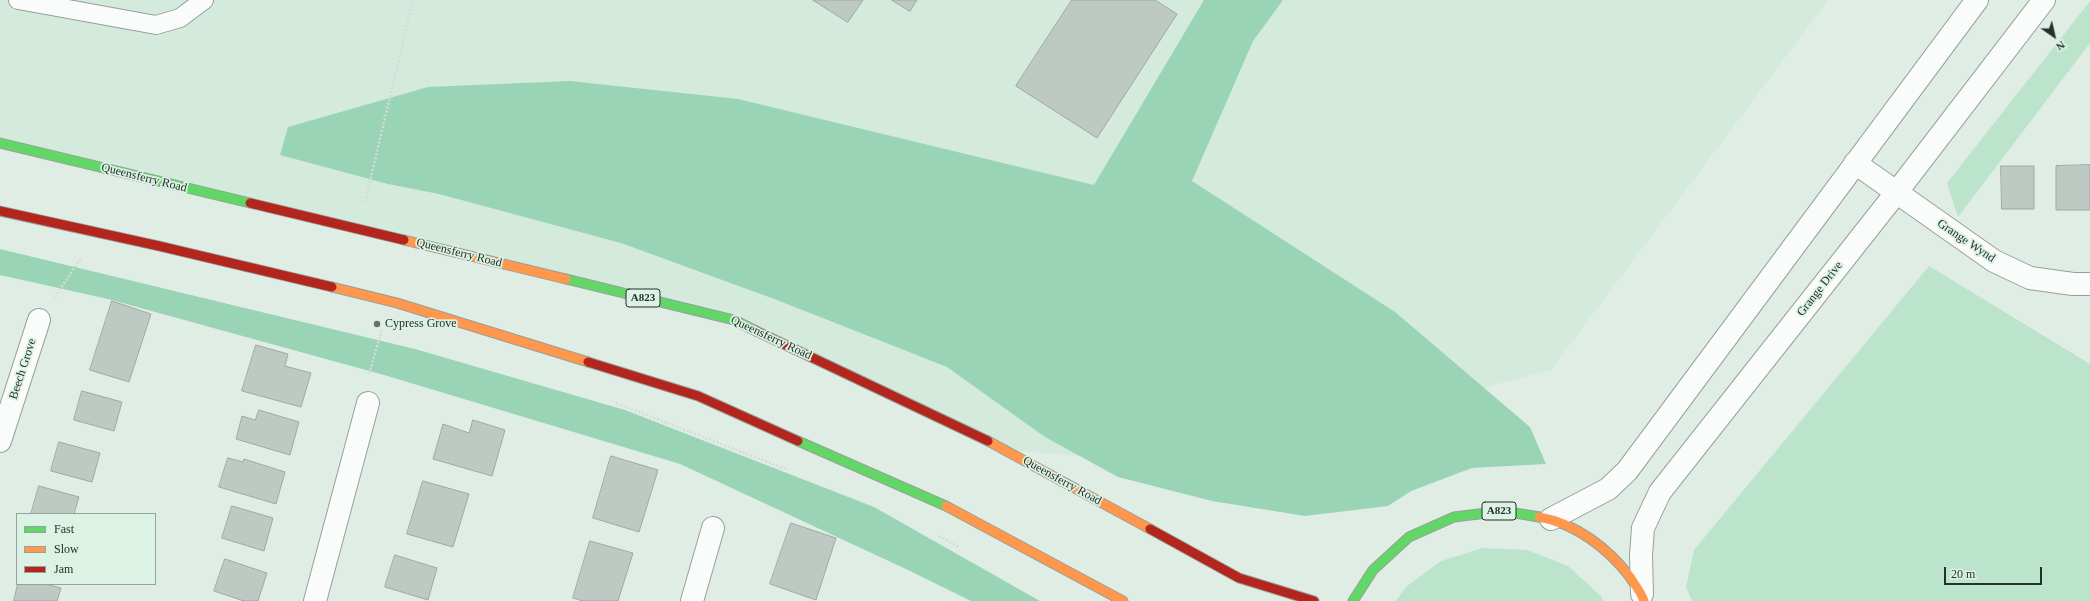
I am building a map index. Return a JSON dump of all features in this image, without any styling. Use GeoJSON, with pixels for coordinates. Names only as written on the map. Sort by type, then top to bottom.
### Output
{"type":"FeatureCollection","features":[{"type":"Feature","properties":{"kind":"main road","name":"Queensferry Road"},"geometry":{"type":"LineString","coordinates":[[0,143],[734,320],[1007,450],[1239,578],[1314,601]]}},
{"type":"Feature","properties":{"kind":"main road"},"geometry":{"type":"LineString","coordinates":[[0,211],[159,246],[397,303],[698,396],[959,512],[1123,601]]}},
{"type":"Feature","properties":{"kind":"main road","name":"A823"},"geometry":{"type":"LineString","coordinates":[[1353,601],[1372,570],[1409,537],[1454,517],[1502,511],[1551,519],[1587,536],[1618,562],[1643,598]]}},
{"type":"Feature","properties":{"kind":"street"},"geometry":{"type":"LineString","coordinates":[[1551,519],[1608,489],[1627,471],[1977,0]]}},
{"type":"Feature","properties":{"kind":"street","name":"Grange Drive"},"geometry":{"type":"LineString","coordinates":[[1643,598],[1641,556],[1643,528],[1660,492],[1896,193],[2044,0]]}},
{"type":"Feature","properties":{"kind":"street","name":"Grange Wynd"},"geometry":{"type":"LineString","coordinates":[[1855,163],[1994,261],[2030,278],[2073,284],[2090,284]]}},
{"type":"Feature","properties":{"kind":"street","name":"Beech Grove"},"geometry":{"type":"LineString","coordinates":[[0,441],[39,320]]}},
{"type":"Feature","properties":{"kind":"street"},"geometry":{"type":"LineString","coordinates":[[315,601],[368,403]]}},
{"type":"Feature","properties":{"kind":"street"},"geometry":{"type":"LineString","coordinates":[[692,601],[713,528]]}},
{"type":"Feature","properties":{"kind":"lane"},"geometry":{"type":"LineString","coordinates":[[18,0],[156,24],[180,18],[204,0]]}},
{"type":"Feature","properties":{"kind":"path"},"geometry":{"type":"LineString","coordinates":[[370,179],[414,0]]}},
{"type":"Feature","properties":{"kind":"path"},"geometry":{"type":"LineString","coordinates":[[39,320],[82,256]]}},
{"type":"Feature","properties":{"kind":"path"},"geometry":{"type":"LineString","coordinates":[[368,379],[383,327]]}},
{"type":"Feature","properties":{"kind":"path"},"geometry":{"type":"LineString","coordinates":[[614,402],[795,472]]}},
{"type":"Feature","properties":{"kind":"path"},"geometry":{"type":"LineString","coordinates":[[938,536],[966,550]]}},
{"type":"Feature","properties":{"kind":"shaded area"},"geometry":{"type":"Polygon","coordinates":[[[0,0],[1828,0],[1551,370],[1428,402],[1291,473],[1007,450],[734,320],[0,143],[0,0]]]}},
{"type":"Feature","properties":{"kind":"green space"},"geometry":{"type":"Polygon","coordinates":[[[1204,0],[1283,0],[1253,41],[1192,181],[1395,312],[1530,427],[1546,464],[1472,468],[1411,491],[1388,506],[1305,516],[1212,501],[1118,477],[1045,437],[947,367],[777,300],[621,243],[439,194],[388,184],[280,155],[288,127],[428,87],[570,81],[738,99],[1094,185],[1204,0]]]}},
{"type":"Feature","properties":{"kind":"green space"},"geometry":{"type":"Polygon","coordinates":[[[2090,1],[2090,43],[1958,217],[1947,183],[2090,1]]]}},
{"type":"Feature","properties":{"kind":"green space"},"geometry":{"type":"Polygon","coordinates":[[[0,249],[415,349],[625,410],[874,507],[1040,601],[971,601],[908,570],[680,464],[384,375],[108,299],[0,275],[0,249]]]}},
{"type":"Feature","properties":{"kind":"green space"},"geometry":{"type":"Polygon","coordinates":[[[1929,266],[2090,364],[2090,601],[1692,601],[1686,587],[1694,550],[1929,266]]]}},
{"type":"Feature","properties":{"kind":"green space"},"geometry":{"type":"Polygon","coordinates":[[[1483,548],[1527,550],[1568,566],[1601,596],[1603,601],[1396,601],[1406,587],[1441,561],[1483,548]]]}},
{"type":"Feature","properties":{"kind":"building"},"geometry":{"type":"Polygon","coordinates":[[[813,0],[863,0],[848,22],[813,0]]]}},
{"type":"Feature","properties":{"kind":"building"},"geometry":{"type":"Polygon","coordinates":[[[892,0],[917,0],[910,11],[892,0]]]}},
{"type":"Feature","properties":{"kind":"building"},"geometry":{"type":"Polygon","coordinates":[[[1072,0],[1155,0],[1177,14],[1097,138],[1016,86],[1072,0]]]}},
{"type":"Feature","properties":{"kind":"building"},"geometry":{"type":"Polygon","coordinates":[[[2090,165],[2090,210],[2056,210],[2056,166],[2090,165]]]}},
{"type":"Feature","properties":{"kind":"building"},"geometry":{"type":"Polygon","coordinates":[[[2001,166],[2034,166],[2034,209],[2002,209],[2001,166]]]}},
{"type":"Feature","properties":{"kind":"building"},"geometry":{"type":"Polygon","coordinates":[[[112,301],[151,314],[129,382],[90,370],[112,301]]]}},
{"type":"Feature","properties":{"kind":"building"},"geometry":{"type":"Polygon","coordinates":[[[256,345],[288,354],[285,366],[311,373],[301,407],[242,391],[256,345]]]}},
{"type":"Feature","properties":{"kind":"building"},"geometry":{"type":"Polygon","coordinates":[[[82,391],[122,402],[114,431],[74,420],[82,391]]]}},
{"type":"Feature","properties":{"kind":"building"},"geometry":{"type":"Polygon","coordinates":[[[259,410],[299,422],[290,455],[236,439],[242,416],[255,420],[259,410]]]}},
{"type":"Feature","properties":{"kind":"building"},"geometry":{"type":"Polygon","coordinates":[[[473,420],[505,430],[492,476],[433,459],[443,424],[469,433],[473,420]]]}},
{"type":"Feature","properties":{"kind":"building"},"geometry":{"type":"Polygon","coordinates":[[[59,442],[100,453],[92,482],[51,471],[59,442]]]}},
{"type":"Feature","properties":{"kind":"building"},"geometry":{"type":"Polygon","coordinates":[[[611,456],[658,470],[639,532],[593,518],[611,456]]]}},
{"type":"Feature","properties":{"kind":"building"},"geometry":{"type":"Polygon","coordinates":[[[228,458],[243,462],[244,459],[285,472],[276,504],[219,487],[228,458]]]}},
{"type":"Feature","properties":{"kind":"building"},"geometry":{"type":"Polygon","coordinates":[[[423,481],[469,494],[453,547],[407,534],[423,481]]]}},
{"type":"Feature","properties":{"kind":"building"},"geometry":{"type":"Polygon","coordinates":[[[39,486],[79,497],[74,513],[31,513],[39,486]]]}},
{"type":"Feature","properties":{"kind":"building"},"geometry":{"type":"Polygon","coordinates":[[[232,506],[273,518],[264,551],[222,538],[232,506]]]}},
{"type":"Feature","properties":{"kind":"building"},"geometry":{"type":"Polygon","coordinates":[[[791,523],[836,538],[816,600],[770,584],[791,523]]]}},
{"type":"Feature","properties":{"kind":"building"},"geometry":{"type":"Polygon","coordinates":[[[590,541],[633,553],[618,601],[583,601],[573,598],[590,541]]]}},
{"type":"Feature","properties":{"kind":"building"},"geometry":{"type":"Polygon","coordinates":[[[395,555],[437,568],[428,600],[385,587],[395,555]]]}},
{"type":"Feature","properties":{"kind":"building"},"geometry":{"type":"Polygon","coordinates":[[[225,559],[267,573],[258,601],[244,601],[214,591],[225,559]]]}},
{"type":"Feature","properties":{"kind":"building"},"geometry":{"type":"Polygon","coordinates":[[[18,585],[49,585],[61,588],[57,601],[14,601],[18,585]]]}},
{"type":"Feature","properties":{"kind":"traffic: fast"},"geometry":{"type":"LineString","coordinates":[[0,143],[250,203]]}},
{"type":"Feature","properties":{"kind":"traffic: fast"},"geometry":{"type":"LineString","coordinates":[[566,279],[734,320],[756,331]]}},
{"type":"Feature","properties":{"kind":"traffic: fast"},"geometry":{"type":"LineString","coordinates":[[798,441],[946,506]]}},
{"type":"Feature","properties":{"kind":"traffic: fast"},"geometry":{"type":"LineString","coordinates":[[1353,601],[1373,570],[1409,537],[1454,517],[1503,511],[1539,517]]}},
{"type":"Feature","properties":{"kind":"traffic: slow"},"geometry":{"type":"LineString","coordinates":[[404,240],[566,279]]}},
{"type":"Feature","properties":{"kind":"traffic: slow"},"geometry":{"type":"LineString","coordinates":[[332,287],[397,303],[588,362]]}},
{"type":"Feature","properties":{"kind":"traffic: slow"},"geometry":{"type":"LineString","coordinates":[[988,441],[1150,529]]}},
{"type":"Feature","properties":{"kind":"traffic: slow"},"geometry":{"type":"LineString","coordinates":[[946,506],[1123,601]]}},
{"type":"Feature","properties":{"kind":"traffic: slow"},"geometry":{"type":"LineString","coordinates":[[1539,517],[1565,525],[1590,538],[1612,556],[1621,566],[1640,592],[1644,601]]}},
{"type":"Feature","properties":{"kind":"traffic: jam"},"geometry":{"type":"LineString","coordinates":[[250,203],[404,240]]}},
{"type":"Feature","properties":{"kind":"traffic: jam"},"geometry":{"type":"LineString","coordinates":[[0,211],[159,246],[332,287]]}},
{"type":"Feature","properties":{"kind":"traffic: jam"},"geometry":{"type":"LineString","coordinates":[[756,331],[988,441]]}},
{"type":"Feature","properties":{"kind":"traffic: jam"},"geometry":{"type":"LineString","coordinates":[[588,362],[698,396],[798,441]]}},
{"type":"Feature","properties":{"kind":"traffic: jam"},"geometry":{"type":"LineString","coordinates":[[1150,529],[1239,578],[1314,601]]}},
{"type":"Feature","properties":{"kind":"place","name":"Cypress Grove"},"geometry":{"type":"Point","coordinates":[377,324]}}]}
